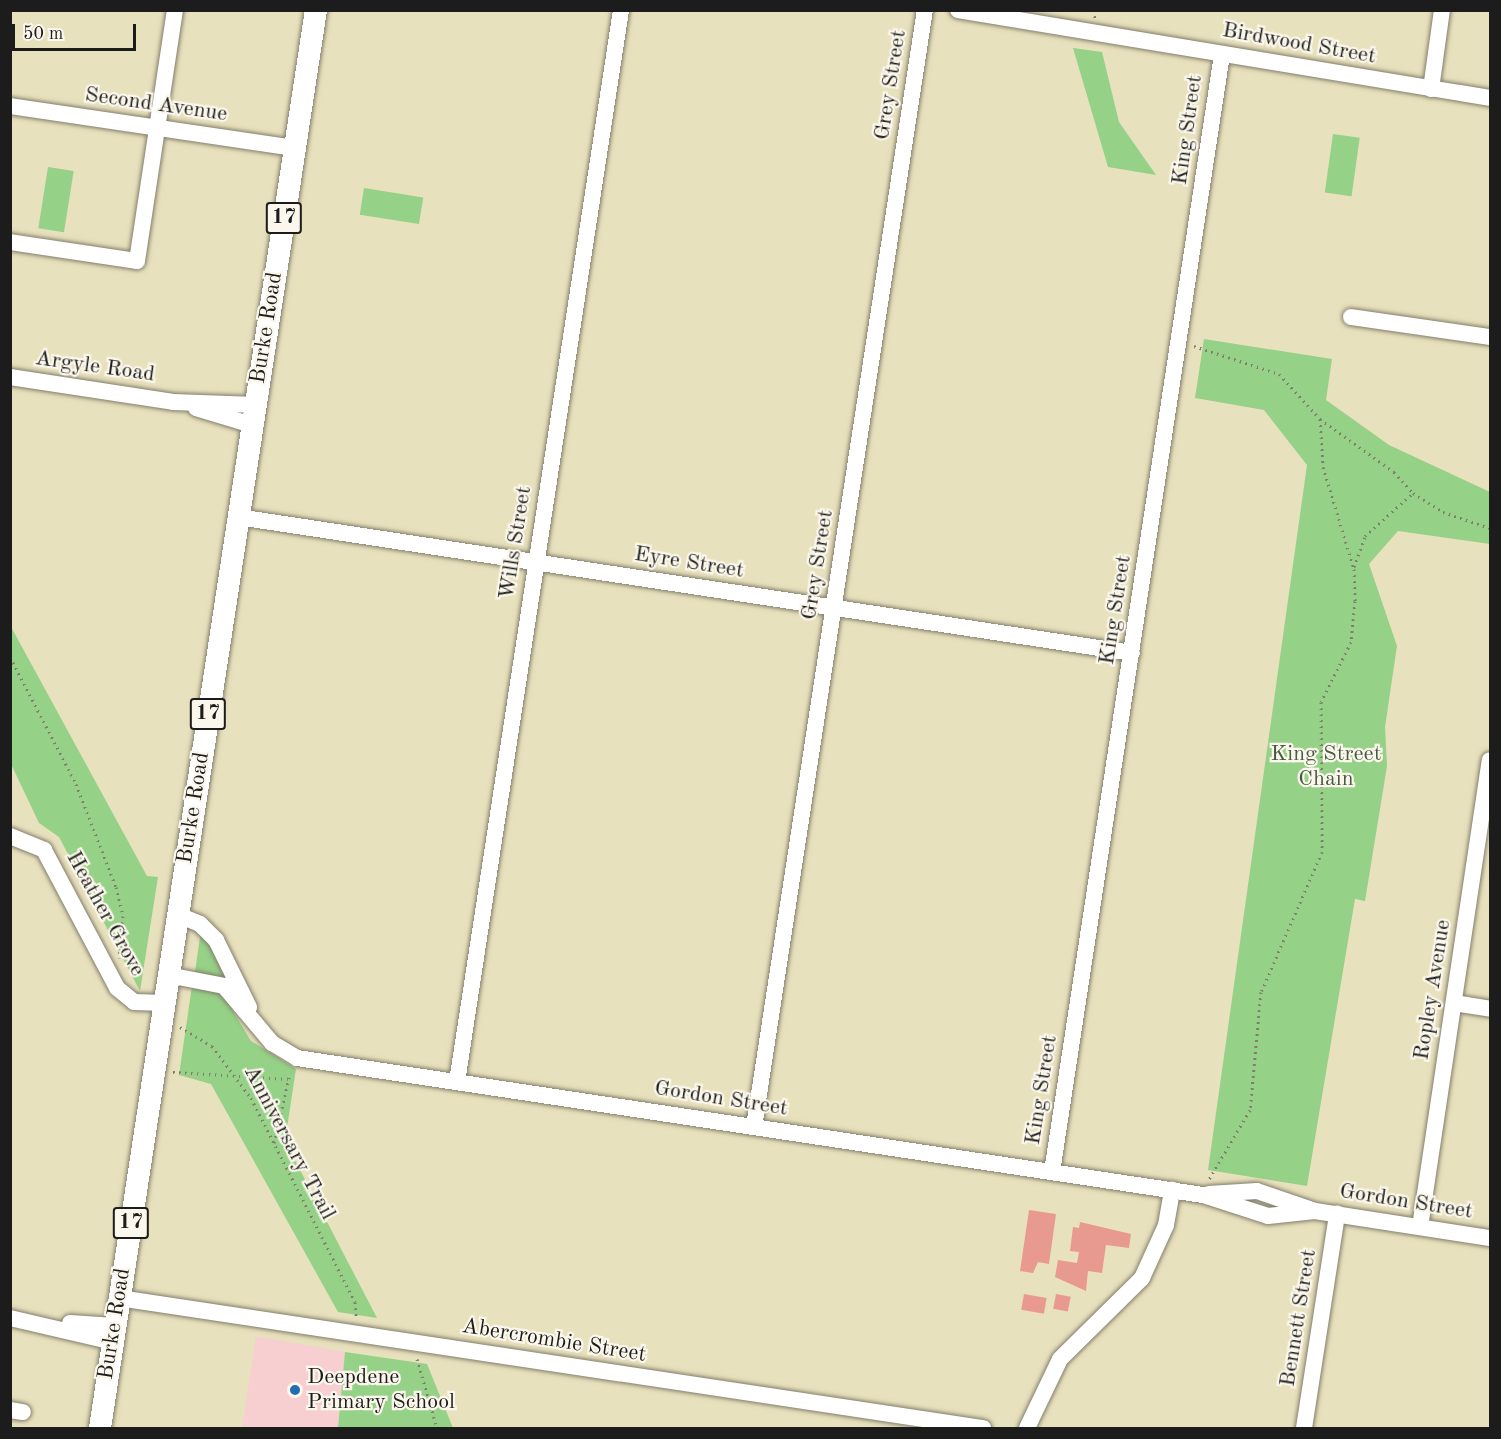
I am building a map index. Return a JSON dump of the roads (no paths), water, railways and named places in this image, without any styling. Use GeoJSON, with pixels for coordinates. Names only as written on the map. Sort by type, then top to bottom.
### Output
{"type":"FeatureCollection","features":[{"type":"Feature","properties":{"kind":"main road","name":"Burke Road"},"geometry":{"type":"LineString","coordinates":[[100,1428],[316,10]]}},
{"type":"Feature","properties":{"kind":"street"},"geometry":{"type":"LineString","coordinates":[[10,242],[137,261],[175,10]]}},
{"type":"Feature","properties":{"kind":"street","name":"Wills Street"},"geometry":{"type":"LineString","coordinates":[[458,1082],[621,10]]}},
{"type":"Feature","properties":{"kind":"street","name":"Grey Street"},"geometry":{"type":"LineString","coordinates":[[754,1127],[925,10]]}},
{"type":"Feature","properties":{"kind":"street","name":"Birdwood Street"},"geometry":{"type":"LineString","coordinates":[[958,10],[1491,98]]}},
{"type":"Feature","properties":{"kind":"street"},"geometry":{"type":"LineString","coordinates":[[1431,89],[1442,10]]}},
{"type":"Feature","properties":{"kind":"street","name":"King Street"},"geometry":{"type":"LineString","coordinates":[[1052,1172],[1222,54]]}},
{"type":"Feature","properties":{"kind":"street","name":"Second Avenue"},"geometry":{"type":"LineString","coordinates":[[10,106],[295,148]]}},
{"type":"Feature","properties":{"kind":"street"},"geometry":{"type":"LineString","coordinates":[[1351,317],[1491,337]]}},
{"type":"Feature","properties":{"kind":"street","name":"Argyle Road"},"geometry":{"type":"LineString","coordinates":[[10,378],[254,415]]}},
{"type":"Feature","properties":{"kind":"street","name":"Eyre Street"},"geometry":{"type":"LineString","coordinates":[[238,517],[1132,653]]}},
{"type":"Feature","properties":{"kind":"street","name":"Ropley Avenue"},"geometry":{"type":"LineString","coordinates":[[1420,1227],[1491,760]]}},
{"type":"Feature","properties":{"kind":"street","name":"Heather Grove"},"geometry":{"type":"LineString","coordinates":[[10,836],[44,850],[117,988],[134,1002],[162,1013]]}},
{"type":"Feature","properties":{"kind":"street","name":"Gordon Street"},"geometry":{"type":"LineString","coordinates":[[178,915],[200,924],[216,940],[251,1014]]}},
{"type":"Feature","properties":{"kind":"street","name":"Gordon Street"},"geometry":{"type":"LineString","coordinates":[[168,975],[224,986],[251,1014],[272,1043],[297,1058],[1203,1195],[1268,1216],[1314,1210],[1491,1238]]}},
{"type":"Feature","properties":{"kind":"street"},"geometry":{"type":"LineString","coordinates":[[1454,1003],[1491,1009]]}},
{"type":"Feature","properties":{"kind":"street"},"geometry":{"type":"LineString","coordinates":[[1027,1428],[1060,1359],[1143,1278],[1166,1225],[1172,1190]]}},
{"type":"Feature","properties":{"kind":"street","name":"Bennett Street"},"geometry":{"type":"LineString","coordinates":[[1304,1428],[1337,1214]]}},
{"type":"Feature","properties":{"kind":"street","name":"Abercrombie Street"},"geometry":{"type":"LineString","coordinates":[[119,1298],[983,1428]]}},
{"type":"Feature","properties":{"kind":"street"},"geometry":{"type":"LineString","coordinates":[[10,1318],[114,1334]]}},
{"type":"Feature","properties":{"kind":"place","name":"Deepdene Primary School"},"geometry":{"type":"Point","coordinates":[295,1390]}},
{"type":"Feature","properties":{"kind":"park label","name":"King Street Chain"},"geometry":{"type":"Point","coordinates":[1326,766]}}]}
